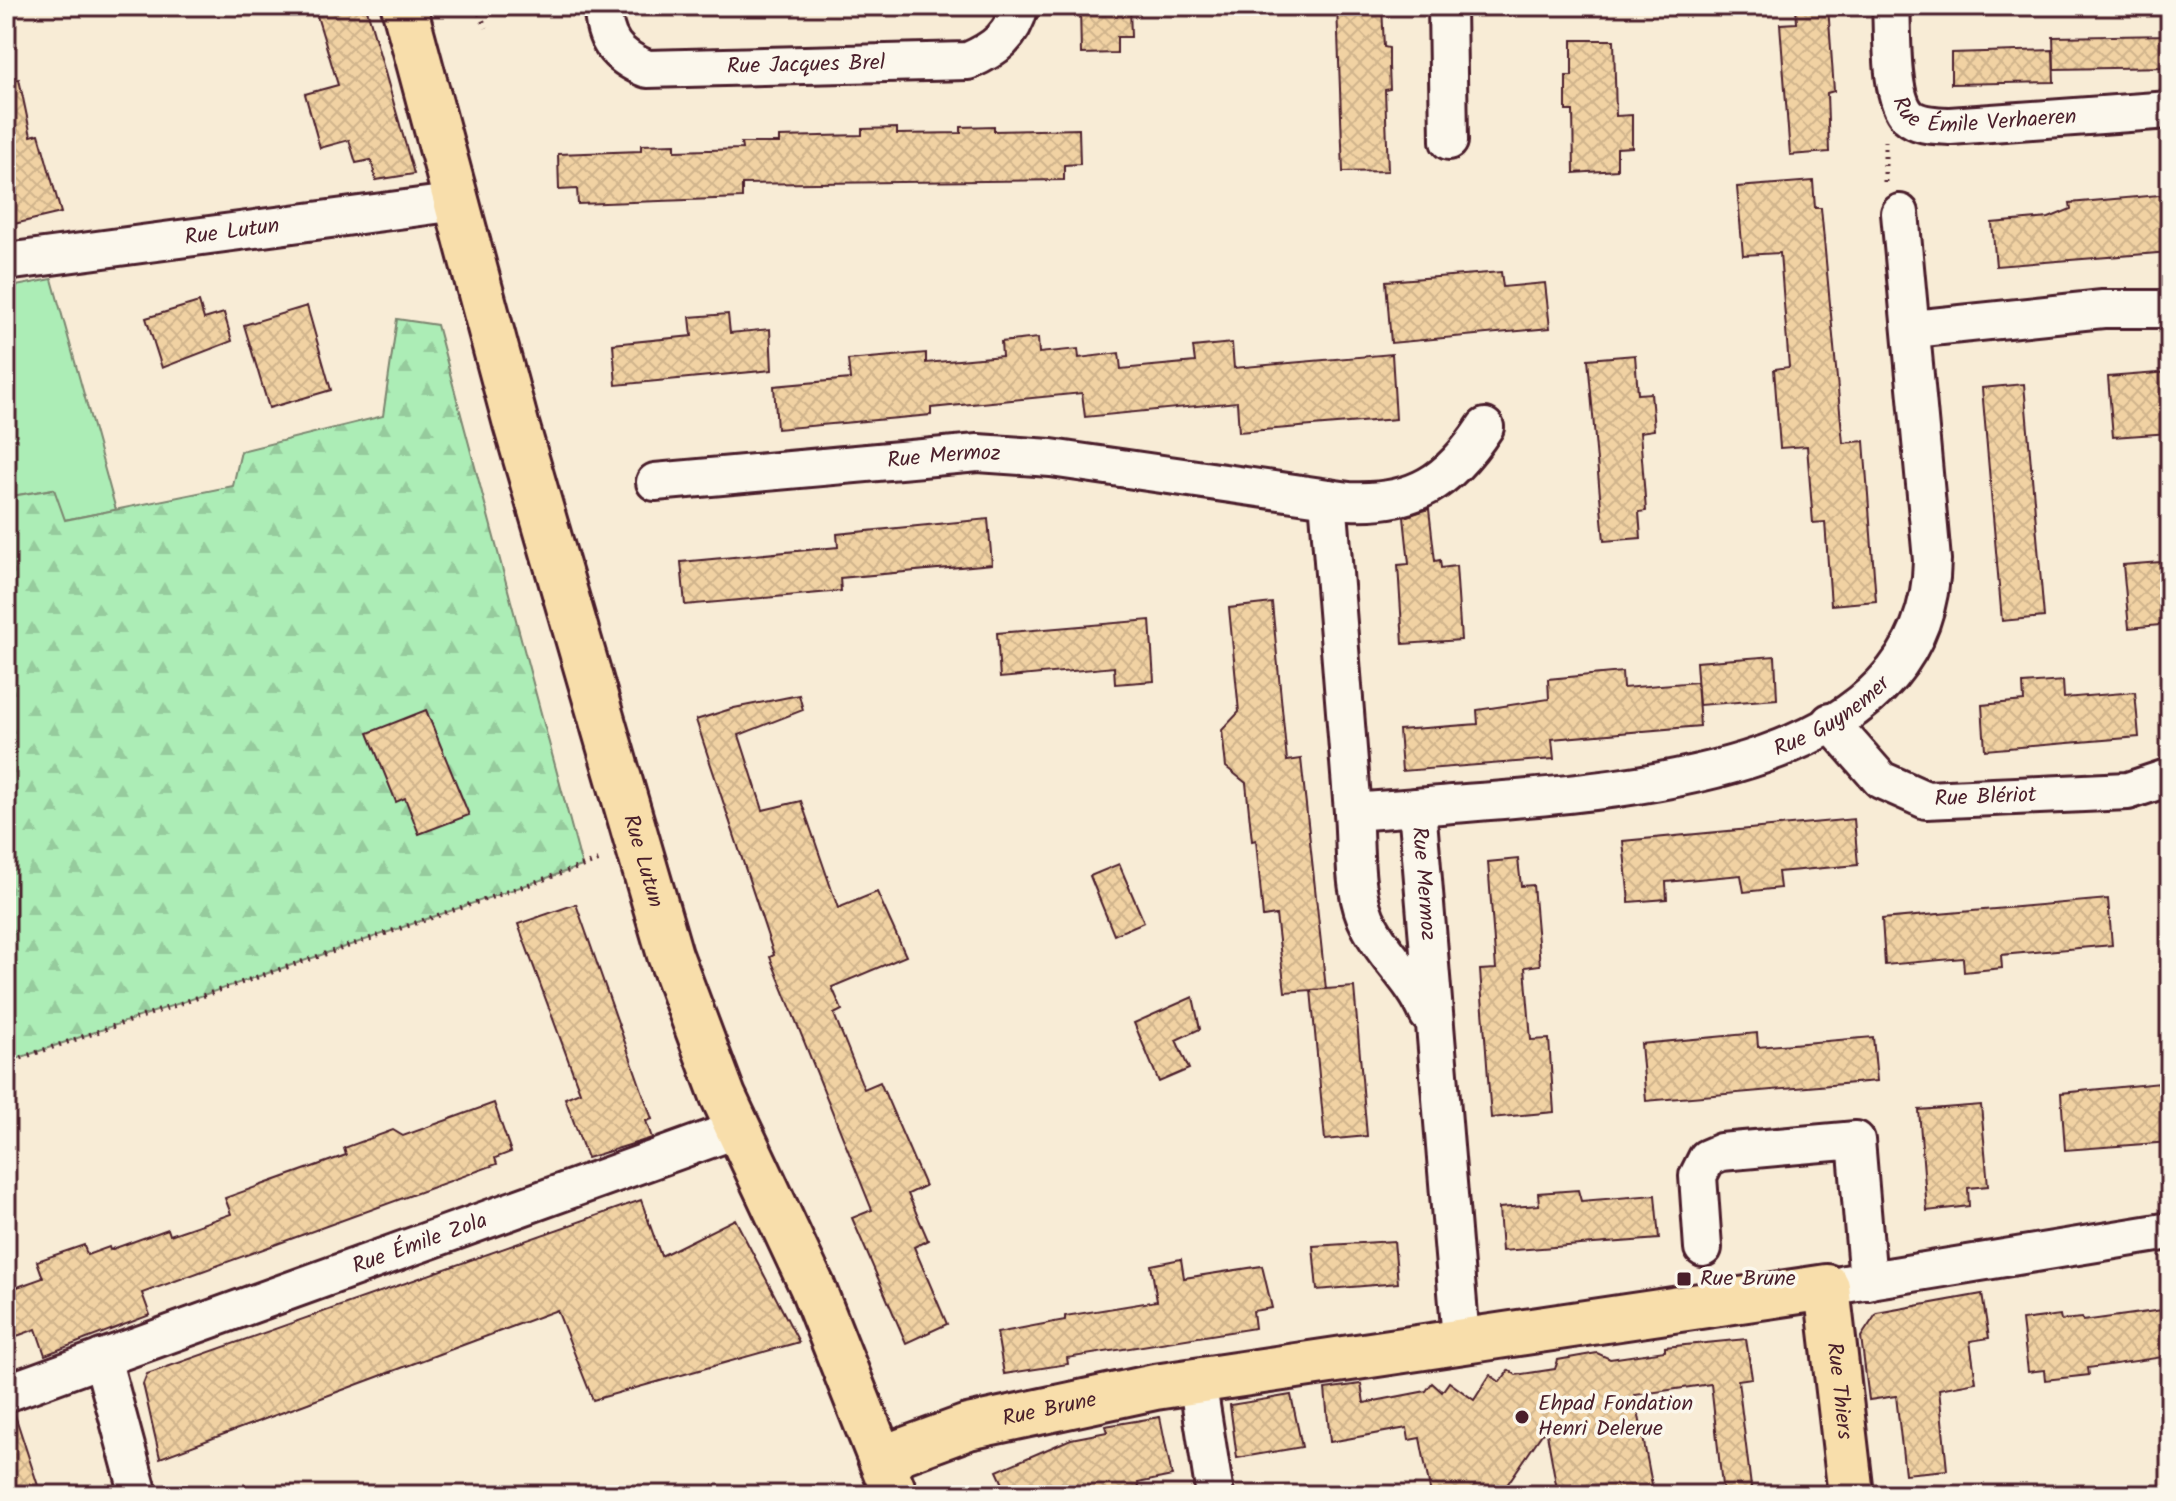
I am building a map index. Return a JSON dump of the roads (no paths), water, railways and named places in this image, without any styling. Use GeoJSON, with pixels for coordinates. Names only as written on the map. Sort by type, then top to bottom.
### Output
{"type":"FeatureCollection","features":[{"type":"Feature","properties":{"kind":"main road","name":"Rue Lutun"},"geometry":{"type":"LineString","coordinates":[[404,6],[516,424],[680,985],[738,1129],[812,1286],[888,1477]]}},
{"type":"Feature","properties":{"kind":"main road","name":"Rue Brune"},"geometry":{"type":"LineString","coordinates":[[888,1477],[990,1421],[1197,1380],[1848,1284]]}},
{"type":"Feature","properties":{"kind":"main road","name":"Rue Thiers"},"geometry":{"type":"LineString","coordinates":[[1848,1284],[1851,1495]]}},
{"type":"Feature","properties":{"kind":"street","name":"Rue Jacques Brel"},"geometry":{"type":"LineString","coordinates":[[603,6],[603,25],[611,46],[626,61],[647,69],[968,61],[1001,43],[1014,27],[1020,6]]}},
{"type":"Feature","properties":{"kind":"street"},"geometry":{"type":"LineString","coordinates":[[1447,6],[1449,141]]}},
{"type":"Feature","properties":{"kind":"street","name":"Rue Émile Verhaeren"},"geometry":{"type":"LineString","coordinates":[[1891,6],[1895,80],[1901,105],[1910,117],[1925,125],[1950,126],[2170,110]]}},
{"type":"Feature","properties":{"kind":"street","name":"Rue Lutun"},"geometry":{"type":"LineString","coordinates":[[6,262],[458,202]]}},
{"type":"Feature","properties":{"kind":"street","name":"Rue Guynemer"},"geometry":{"type":"LineString","coordinates":[[1417,807],[1669,780],[1717,769],[1785,746],[1830,722],[1865,698],[1895,667],[1915,634],[1928,594],[1931,537],[1900,213]]}},
{"type":"Feature","properties":{"kind":"street"},"geometry":{"type":"LineString","coordinates":[[1913,329],[2103,309],[2170,309]]}},
{"type":"Feature","properties":{"kind":"street","name":"Rue Mermoz"},"geometry":{"type":"LineString","coordinates":[[655,482],[978,453],[1051,458],[1328,498],[1383,501],[1416,493],[1454,467],[1485,427]]}},
{"type":"Feature","properties":{"kind":"street"},"geometry":{"type":"LineString","coordinates":[[1328,498],[1364,913],[1375,937],[1414,984],[1435,1038]]}},
{"type":"Feature","properties":{"kind":"street","name":"Rue Blériot"},"geometry":{"type":"LineString","coordinates":[[1830,722],[1881,780],[1926,800],[2128,791],[2170,777]]}},
{"type":"Feature","properties":{"kind":"street","name":"Rue Mermoz"},"geometry":{"type":"LineString","coordinates":[[1353,812],[1417,807],[1461,1340]]}},
{"type":"Feature","properties":{"kind":"street","name":"Rue Émile Zola"},"geometry":{"type":"LineString","coordinates":[[6,1393],[738,1129]]}},
{"type":"Feature","properties":{"kind":"street"},"geometry":{"type":"LineString","coordinates":[[1703,1248],[1698,1176],[1707,1158],[1721,1152],[1856,1140],[1848,1284]]}},
{"type":"Feature","properties":{"kind":"street","name":"Rue Brune"},"geometry":{"type":"LineString","coordinates":[[1848,1284],[2170,1231]]}},
{"type":"Feature","properties":{"kind":"street"},"geometry":{"type":"LineString","coordinates":[[102,1358],[139,1495]]}},
{"type":"Feature","properties":{"kind":"street"},"geometry":{"type":"LineString","coordinates":[[1197,1380],[1215,1495]]}},
{"type":"Feature","properties":{"kind":"place","name":"Rue Brune"},"geometry":{"type":"Point","coordinates":[1684,1279]}},
{"type":"Feature","properties":{"kind":"place","name":"Ehpad Fondation Henri Delerue"},"geometry":{"type":"Point","coordinates":[1522,1417]}}]}
